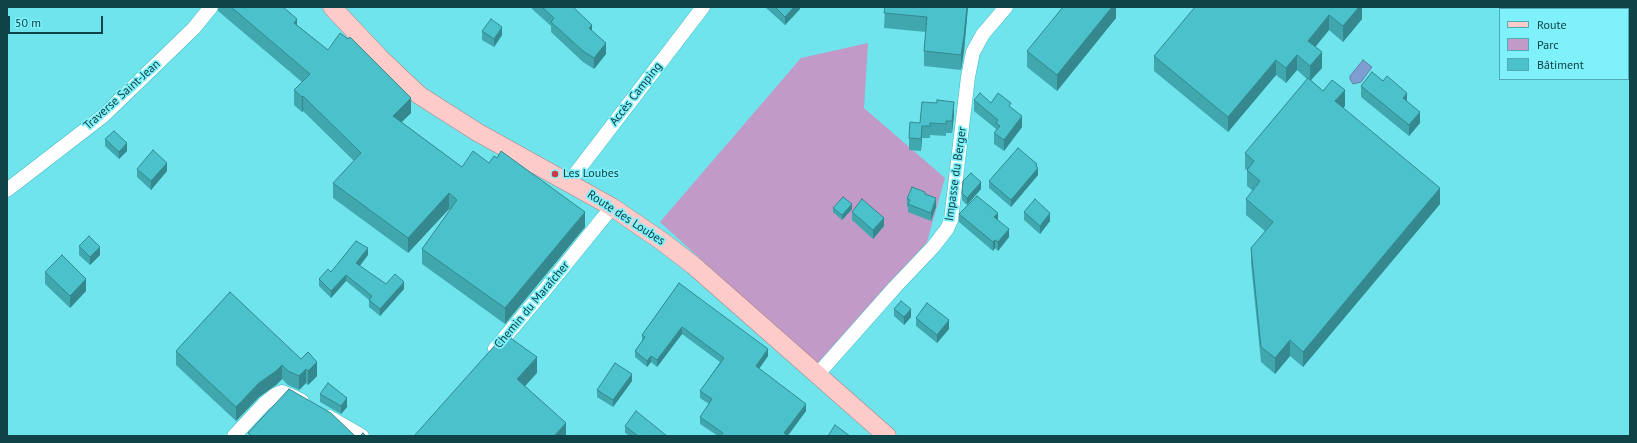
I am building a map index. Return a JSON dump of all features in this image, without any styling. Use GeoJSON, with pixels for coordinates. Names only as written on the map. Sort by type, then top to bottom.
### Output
{"type":"FeatureCollection","features":[{"type":"Feature","properties":{"kind":"main road","name":"Route des Loubes"},"geometry":{"type":"LineString","coordinates":[[332,7],[380,59],[419,94],[477,132],[612,207],[663,242],[693,265],[887,436]]}},
{"type":"Feature","properties":{"kind":"street","name":"Traverse Saint-Jean"},"geometry":{"type":"LineString","coordinates":[[7,190],[103,116],[194,28],[211,7]]}},
{"type":"Feature","properties":{"kind":"street","name":"Accès Camping"},"geometry":{"type":"LineString","coordinates":[[569,182],[703,7]]}},
{"type":"Feature","properties":{"kind":"street","name":"Impasse du Berger"},"geometry":{"type":"LineString","coordinates":[[817,374],[933,247],[952,220],[968,77],[973,52],[983,34],[1006,7]]}},
{"type":"Feature","properties":{"kind":"street","name":"Chemin du Maraîcher"},"geometry":{"type":"LineString","coordinates":[[487,358],[612,207]]}},
{"type":"Feature","properties":{"kind":"street"},"geometry":{"type":"LineString","coordinates":[[234,436],[264,404],[275,395],[282,392],[292,396],[362,436]]}},
{"type":"Feature","properties":{"kind":"green space"},"geometry":{"type":"Polygon","coordinates":[[[868,43],[864,108],[945,178],[927,242],[818,366],[660,222],[801,58],[868,43]]]}},
{"type":"Feature","properties":{"kind":"water"},"geometry":{"type":"Polygon","coordinates":[[[1363,60],[1372,67],[1361,82],[1353,84],[1350,76],[1363,60]]]}},
{"type":"Feature","properties":{"kind":"building"},"geometry":{"type":"Polygon","coordinates":[[[231,7],[283,7],[297,19],[294,23],[328,50],[340,33],[348,39],[350,37],[411,98],[393,116],[462,167],[473,151],[489,163],[494,156],[497,158],[501,151],[585,212],[505,308],[422,249],[457,200],[449,193],[408,238],[333,183],[361,153],[303,96],[302,97],[294,90],[310,74],[231,7]]]}},
{"type":"Feature","properties":{"kind":"building"},"geometry":{"type":"Polygon","coordinates":[[[542,7],[573,7],[592,25],[589,28],[606,43],[594,58],[583,51],[551,22],[554,18],[542,7]]]}},
{"type":"Feature","properties":{"kind":"building"},"geometry":{"type":"Polygon","coordinates":[[[775,7],[794,7],[785,17],[775,7]]]}},
{"type":"Feature","properties":{"kind":"building"},"geometry":{"type":"Polygon","coordinates":[[[885,7],[967,7],[961,55],[924,51],[927,17],[884,13],[885,7]]]}},
{"type":"Feature","properties":{"kind":"building"},"geometry":{"type":"Polygon","coordinates":[[[1063,7],[1112,7],[1057,75],[1027,51],[1063,7]]]}},
{"type":"Feature","properties":{"kind":"building"},"geometry":{"type":"Polygon","coordinates":[[[1195,7],[1359,7],[1343,26],[1329,15],[1308,41],[1322,52],[1310,66],[1297,55],[1286,68],[1276,60],[1228,117],[1154,56],[1195,7]]]}},
{"type":"Feature","properties":{"kind":"building"},"geometry":{"type":"Polygon","coordinates":[[[491,19],[502,27],[494,39],[482,31],[491,19]]]}},
{"type":"Feature","properties":{"kind":"building"},"geometry":{"type":"Polygon","coordinates":[[[1372,72],[1383,81],[1387,76],[1407,93],[1403,98],[1420,112],[1409,125],[1361,86],[1372,72]]]}},
{"type":"Feature","properties":{"kind":"building"},"geometry":{"type":"Polygon","coordinates":[[[1308,78],[1323,91],[1332,80],[1345,90],[1335,101],[1440,188],[1303,352],[1290,340],[1275,358],[1261,347],[1251,248],[1273,222],[1246,199],[1260,181],[1247,170],[1254,161],[1245,153],[1308,78]]]}},
{"type":"Feature","properties":{"kind":"building"},"geometry":{"type":"Polygon","coordinates":[[[980,93],[991,103],[998,93],[1011,103],[1009,106],[1022,116],[1004,140],[994,133],[1000,126],[996,123],[998,120],[974,100],[980,93]]]}},
{"type":"Feature","properties":{"kind":"building"},"geometry":{"type":"Polygon","coordinates":[[[937,100],[954,102],[952,121],[946,121],[946,124],[930,123],[930,126],[922,126],[921,139],[909,138],[910,122],[920,123],[922,102],[937,103],[937,100]]]}},
{"type":"Feature","properties":{"kind":"building"},"geometry":{"type":"Polygon","coordinates":[[[114,131],[127,143],[119,152],[105,139],[114,131]]]}},
{"type":"Feature","properties":{"kind":"building"},"geometry":{"type":"Polygon","coordinates":[[[1018,148],[1037,164],[1036,166],[1038,168],[1011,200],[989,181],[1018,148]]]}},
{"type":"Feature","properties":{"kind":"building"},"geometry":{"type":"Polygon","coordinates":[[[153,150],[167,163],[151,181],[137,169],[153,150]]]}},
{"type":"Feature","properties":{"kind":"building"},"geometry":{"type":"Polygon","coordinates":[[[971,173],[981,182],[967,198],[962,193],[963,181],[971,173]]]}},
{"type":"Feature","properties":{"kind":"building"},"geometry":{"type":"Polygon","coordinates":[[[912,187],[936,198],[931,213],[908,204],[910,200],[907,199],[912,187]]]}},
{"type":"Feature","properties":{"kind":"building"},"geometry":{"type":"Polygon","coordinates":[[[977,196],[998,213],[994,217],[1009,229],[998,242],[995,240],[993,242],[959,214],[977,196]]]}},
{"type":"Feature","properties":{"kind":"building"},"geometry":{"type":"Polygon","coordinates":[[[843,197],[852,204],[842,215],[833,208],[843,197]]]}},
{"type":"Feature","properties":{"kind":"building"},"geometry":{"type":"Polygon","coordinates":[[[862,199],[884,218],[873,230],[852,212],[862,199]]]}},
{"type":"Feature","properties":{"kind":"building"},"geometry":{"type":"Polygon","coordinates":[[[1035,199],[1050,213],[1040,226],[1024,212],[1035,199]]]}},
{"type":"Feature","properties":{"kind":"building"},"geometry":{"type":"Polygon","coordinates":[[[89,236],[100,247],[90,257],[79,246],[89,236]]]}},
{"type":"Feature","properties":{"kind":"building"},"geometry":{"type":"Polygon","coordinates":[[[356,241],[368,248],[356,263],[386,284],[395,274],[404,282],[380,309],[369,300],[372,296],[346,275],[331,291],[319,279],[328,269],[331,272],[356,241]]]}},
{"type":"Feature","properties":{"kind":"building"},"geometry":{"type":"Polygon","coordinates":[[[62,255],[86,279],[70,296],[45,272],[62,255]]]}},
{"type":"Feature","properties":{"kind":"building"},"geometry":{"type":"Polygon","coordinates":[[[679,283],[768,349],[756,366],[806,404],[784,433],[788,436],[720,436],[723,433],[700,417],[712,399],[700,391],[724,358],[682,327],[657,360],[651,356],[647,361],[635,351],[645,337],[642,335],[679,283]]]}},
{"type":"Feature","properties":{"kind":"building"},"geometry":{"type":"Polygon","coordinates":[[[230,292],[301,359],[308,352],[317,362],[308,371],[306,369],[299,376],[288,371],[282,365],[259,383],[236,407],[176,351],[230,292]]]}},
{"type":"Feature","properties":{"kind":"building"},"geometry":{"type":"Polygon","coordinates":[[[901,301],[911,309],[904,317],[894,309],[901,301]]]}},
{"type":"Feature","properties":{"kind":"building"},"geometry":{"type":"Polygon","coordinates":[[[927,303],[949,320],[937,335],[916,318],[927,303]]]}},
{"type":"Feature","properties":{"kind":"building"},"geometry":{"type":"Polygon","coordinates":[[[505,334],[537,357],[517,379],[566,423],[554,436],[414,436],[505,334]]]}},
{"type":"Feature","properties":{"kind":"building"},"geometry":{"type":"Polygon","coordinates":[[[615,363],[632,374],[613,400],[597,390],[615,363]]]}},
{"type":"Feature","properties":{"kind":"building"},"geometry":{"type":"Polygon","coordinates":[[[328,383],[347,398],[341,406],[320,394],[328,383]]]}},
{"type":"Feature","properties":{"kind":"building"},"geometry":{"type":"Polygon","coordinates":[[[289,389],[331,413],[355,436],[252,436],[248,433],[289,389]]]}},
{"type":"Feature","properties":{"kind":"building"},"geometry":{"type":"Polygon","coordinates":[[[636,411],[667,436],[638,436],[625,426],[636,411]]]}},
{"type":"Feature","properties":{"kind":"building"},"geometry":{"type":"Polygon","coordinates":[[[835,425],[850,436],[828,436],[835,425]]]}},
{"type":"Feature","properties":{"kind":"place","name":"Les Loubes"},"geometry":{"type":"Point","coordinates":[555,174]}}]}
